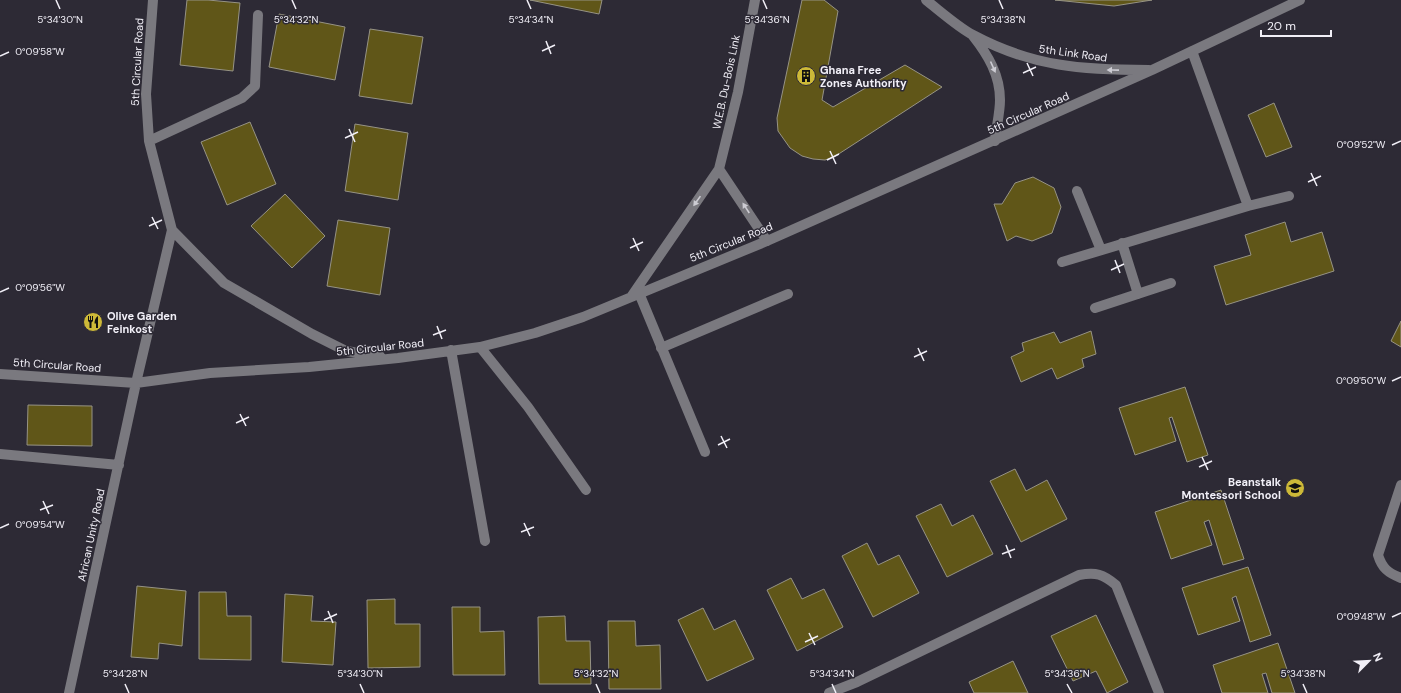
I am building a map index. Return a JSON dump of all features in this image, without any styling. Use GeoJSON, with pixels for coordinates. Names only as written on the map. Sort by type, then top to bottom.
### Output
{"type":"FeatureCollection","features":[{"type":"Feature","properties":{"kind":"street","name":"5th Circular Road"},"geometry":{"type":"LineString","coordinates":[[136,383],[172,230],[149,141],[146,94],[152,0]]}},
{"type":"Feature","properties":{"kind":"street","name":"W.E.B. Du-Bois Link"},"geometry":{"type":"LineString","coordinates":[[635,295],[720,169],[738,92],[755,0]]}},
{"type":"Feature","properties":{"kind":"street","name":"5th Link Road"},"geometry":{"type":"LineString","coordinates":[[926,0],[972,34],[1005,50],[1030,59],[1049,63],[1105,70],[1152,70]]}},
{"type":"Feature","properties":{"kind":"street","name":"5th Circular Road"},"geometry":{"type":"LineString","coordinates":[[0,374],[136,383],[210,374],[309,367],[398,358],[480,347],[535,332],[576,319],[767,241],[995,141],[1152,70],[1300,0]]}},
{"type":"Feature","properties":{"kind":"street"},"geometry":{"type":"LineString","coordinates":[[149,141],[242,98],[255,86],[258,15]]}},
{"type":"Feature","properties":{"kind":"street","name":"5th Link Road"},"geometry":{"type":"LineString","coordinates":[[972,34],[984,50],[997,76],[1000,90],[1000,102],[995,141]]}},
{"type":"Feature","properties":{"kind":"street"},"geometry":{"type":"LineString","coordinates":[[1192,51],[1248,206]]}},
{"type":"Feature","properties":{"kind":"street"},"geometry":{"type":"LineString","coordinates":[[720,169],[767,241]]}},
{"type":"Feature","properties":{"kind":"street"},"geometry":{"type":"LineString","coordinates":[[1077,191],[1101,250]]}},
{"type":"Feature","properties":{"kind":"street"},"geometry":{"type":"LineString","coordinates":[[1062,262],[1248,206],[1289,196]]}},
{"type":"Feature","properties":{"kind":"street"},"geometry":{"type":"LineString","coordinates":[[172,230],[224,283],[312,334],[346,351],[398,358]]}},
{"type":"Feature","properties":{"kind":"street"},"geometry":{"type":"LineString","coordinates":[[1122,243],[1138,294]]}},
{"type":"Feature","properties":{"kind":"street"},"geometry":{"type":"LineString","coordinates":[[1095,308],[1171,284]]}},
{"type":"Feature","properties":{"kind":"street"},"geometry":{"type":"LineString","coordinates":[[661,348],[788,294]]}},
{"type":"Feature","properties":{"kind":"street"},"geometry":{"type":"LineString","coordinates":[[635,295],[661,348],[705,452]]}},
{"type":"Feature","properties":{"kind":"street"},"geometry":{"type":"LineString","coordinates":[[480,347],[528,407],[586,490]]}},
{"type":"Feature","properties":{"kind":"street"},"geometry":{"type":"LineString","coordinates":[[451,350],[485,541]]}},
{"type":"Feature","properties":{"kind":"street","name":"African Unity Road"},"geometry":{"type":"LineString","coordinates":[[69,693],[136,383]]}},
{"type":"Feature","properties":{"kind":"street"},"geometry":{"type":"LineString","coordinates":[[0,454],[119,465]]}},
{"type":"Feature","properties":{"kind":"street"},"geometry":{"type":"LineString","coordinates":[[1401,485],[1378,555],[1384,569],[1401,578]]}},
{"type":"Feature","properties":{"kind":"street"},"geometry":{"type":"LineString","coordinates":[[829,693],[857,682],[1079,575],[1089,573],[1100,574],[1116,585],[1159,693]]}},
{"type":"Feature","properties":{"kind":"building"},"geometry":{"type":"Polygon","coordinates":[[[187,0],[240,3],[233,71],[180,65],[187,0]]]}},
{"type":"Feature","properties":{"kind":"building"},"geometry":{"type":"Polygon","coordinates":[[[530,0],[602,0],[599,14],[530,0]]]}},
{"type":"Feature","properties":{"kind":"building","name":"Ghana Free Zones Authority"},"geometry":{"type":"Polygon","coordinates":[[[802,0],[824,0],[838,11],[822,100],[833,107],[905,65],[942,87],[834,157],[825,160],[802,156],[790,148],[778,131],[777,118],[802,0]]]}},
{"type":"Feature","properties":{"kind":"building"},"geometry":{"type":"Polygon","coordinates":[[[1055,0],[1152,0],[1114,6],[1055,0]]]}},
{"type":"Feature","properties":{"kind":"building"},"geometry":{"type":"Polygon","coordinates":[[[279,14],[345,27],[335,80],[269,67],[279,14]]]}},
{"type":"Feature","properties":{"kind":"building"},"geometry":{"type":"Polygon","coordinates":[[[370,29],[423,37],[412,104],[359,96],[370,29]]]}},
{"type":"Feature","properties":{"kind":"building"},"geometry":{"type":"Polygon","coordinates":[[[1274,103],[1292,147],[1266,157],[1248,115],[1274,103]]]}},
{"type":"Feature","properties":{"kind":"building"},"geometry":{"type":"Polygon","coordinates":[[[250,122],[276,184],[227,205],[201,142],[250,122]]]}},
{"type":"Feature","properties":{"kind":"building"},"geometry":{"type":"Polygon","coordinates":[[[355,124],[408,133],[398,200],[345,191],[355,124]]]}},
{"type":"Feature","properties":{"kind":"building"},"geometry":{"type":"Polygon","coordinates":[[[1033,177],[1054,188],[1061,207],[1052,233],[1032,241],[1016,236],[1007,241],[994,204],[1002,204],[1015,183],[1033,177]]]}},
{"type":"Feature","properties":{"kind":"building"},"geometry":{"type":"Polygon","coordinates":[[[285,194],[325,236],[292,268],[251,226],[285,194]]]}},
{"type":"Feature","properties":{"kind":"building"},"geometry":{"type":"Polygon","coordinates":[[[338,220],[390,228],[380,295],[327,286],[338,220]]]}},
{"type":"Feature","properties":{"kind":"building"},"geometry":{"type":"Polygon","coordinates":[[[1285,222],[1291,242],[1322,232],[1334,271],[1226,305],[1214,266],[1251,255],[1245,235],[1285,222]]]}},
{"type":"Feature","properties":{"kind":"building"},"geometry":{"type":"Polygon","coordinates":[[[1401,321],[1401,347],[1391,341],[1401,321]]]}},
{"type":"Feature","properties":{"kind":"building"},"geometry":{"type":"Polygon","coordinates":[[[1091,331],[1096,354],[1082,359],[1084,367],[1057,379],[1052,368],[1021,382],[1011,357],[1024,351],[1022,343],[1054,332],[1060,343],[1091,331]]]}},
{"type":"Feature","properties":{"kind":"building"},"geometry":{"type":"Polygon","coordinates":[[[1185,387],[1208,455],[1187,462],[1172,417],[1169,418],[1176,441],[1135,455],[1119,408],[1185,387]]]}},
{"type":"Feature","properties":{"kind":"building"},"geometry":{"type":"Polygon","coordinates":[[[28,405],[92,406],[92,446],[27,445],[28,405]]]}},
{"type":"Feature","properties":{"kind":"building"},"geometry":{"type":"Polygon","coordinates":[[[1015,469],[1026,491],[1047,480],[1067,519],[1021,542],[990,481],[1015,469]]]}},
{"type":"Feature","properties":{"kind":"building"},"geometry":{"type":"Polygon","coordinates":[[[1221,490],[1244,559],[1223,565],[1209,520],[1204,522],[1212,545],[1171,559],[1155,512],[1221,490]]]}},
{"type":"Feature","properties":{"kind":"building"},"geometry":{"type":"Polygon","coordinates":[[[941,504],[952,526],[973,515],[993,554],[947,577],[916,516],[941,504]]]}},
{"type":"Feature","properties":{"kind":"building"},"geometry":{"type":"Polygon","coordinates":[[[867,543],[878,565],[899,555],[919,593],[873,617],[842,556],[867,543]]]}},
{"type":"Feature","properties":{"kind":"building"},"geometry":{"type":"Polygon","coordinates":[[[1248,567],[1271,635],[1250,642],[1236,596],[1232,598],[1240,621],[1198,635],[1182,588],[1248,567]]]}},
{"type":"Feature","properties":{"kind":"building"},"geometry":{"type":"Polygon","coordinates":[[[791,578],[802,599],[824,589],[843,627],[797,651],[767,590],[791,578]]]}},
{"type":"Feature","properties":{"kind":"building"},"geometry":{"type":"Polygon","coordinates":[[[137,586],[186,591],[182,646],[159,643],[158,659],[131,657],[137,586]]]}},
{"type":"Feature","properties":{"kind":"building"},"geometry":{"type":"Polygon","coordinates":[[[199,592],[226,592],[227,616],[251,616],[251,660],[199,659],[199,592]]]}},
{"type":"Feature","properties":{"kind":"building"},"geometry":{"type":"Polygon","coordinates":[[[285,594],[313,596],[311,621],[336,622],[333,665],[282,662],[285,594]]]}},
{"type":"Feature","properties":{"kind":"building"},"geometry":{"type":"Polygon","coordinates":[[[395,599],[395,624],[420,624],[420,667],[368,668],[367,600],[395,599]]]}},
{"type":"Feature","properties":{"kind":"building"},"geometry":{"type":"Polygon","coordinates":[[[452,607],[480,607],[480,632],[504,631],[505,675],[453,675],[452,607]]]}},
{"type":"Feature","properties":{"kind":"building"},"geometry":{"type":"Polygon","coordinates":[[[703,608],[714,630],[735,620],[754,659],[707,681],[678,620],[703,608]]]}},
{"type":"Feature","properties":{"kind":"building"},"geometry":{"type":"Polygon","coordinates":[[[1096,615],[1128,682],[1107,693],[1096,671],[1073,681],[1051,636],[1096,615]]]}},
{"type":"Feature","properties":{"kind":"building"},"geometry":{"type":"Polygon","coordinates":[[[565,616],[566,641],[590,641],[591,684],[539,684],[538,617],[565,616]]]}},
{"type":"Feature","properties":{"kind":"building"},"geometry":{"type":"Polygon","coordinates":[[[608,621],[635,621],[636,646],[660,645],[661,689],[609,689],[608,621]]]}},
{"type":"Feature","properties":{"kind":"building"},"geometry":{"type":"Polygon","coordinates":[[[1278,643],[1295,693],[1272,693],[1266,673],[1262,674],[1268,693],[1222,693],[1213,665],[1278,643]]]}},
{"type":"Feature","properties":{"kind":"building"},"geometry":{"type":"Polygon","coordinates":[[[1013,661],[1028,693],[974,693],[969,682],[1013,661]]]}},
{"type":"Feature","properties":{"kind":"place","name":"Ghana Free Zones Authority"},"geometry":{"type":"Point","coordinates":[806,76]}},
{"type":"Feature","properties":{"kind":"place","name":"Olive Garden Feinkost"},"geometry":{"type":"Point","coordinates":[93,322]}},
{"type":"Feature","properties":{"kind":"place","name":"Beanstalk Montessori School"},"geometry":{"type":"Point","coordinates":[1295,488]}}]}
